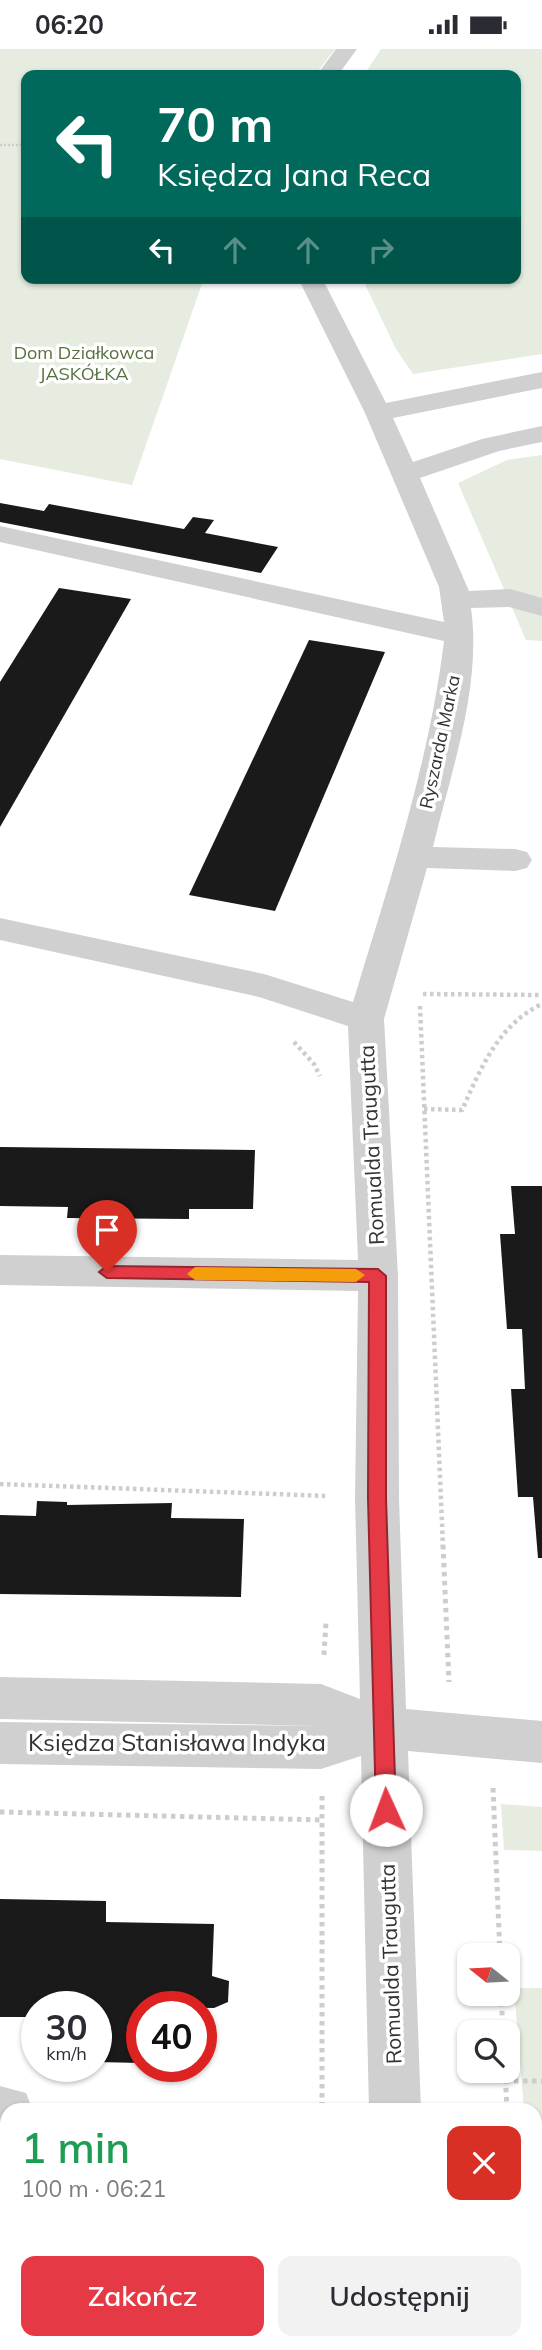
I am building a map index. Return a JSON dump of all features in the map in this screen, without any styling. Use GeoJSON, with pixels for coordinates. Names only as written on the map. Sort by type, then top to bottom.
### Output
{"type":"FeatureCollection","features":[{"type":"Feature","properties":{"kind":"street"},"geometry":{"type":"LineString","coordinates":[[331,70],[347,49]]}},
{"type":"Feature","properties":{"kind":"street","name":"Ryszarda Marka"},"geometry":{"type":"LineString","coordinates":[[313,284],[378,413],[454,586],[460,635],[452,703],[414,857],[366,1019]]}},
{"type":"Feature","properties":{"kind":"street"},"geometry":{"type":"LineString","coordinates":[[378,413],[542,380]]}},
{"type":"Feature","properties":{"kind":"street"},"geometry":{"type":"LineString","coordinates":[[404,474],[492,445],[542,434]]}},
{"type":"Feature","properties":{"kind":"street"},"geometry":{"type":"LineString","coordinates":[[0,534],[460,635]]}},
{"type":"Feature","properties":{"kind":"street"},"geometry":{"type":"LineString","coordinates":[[457,600],[510,598],[542,607]]}},
{"type":"Feature","properties":{"kind":"street"},"geometry":{"type":"LineString","coordinates":[[414,857],[515,860]]}},
{"type":"Feature","properties":{"kind":"street","name":"Romualda Traugutta"},"geometry":{"type":"LineString","coordinates":[[0,929],[264,986],[366,1019],[378,1276],[377,1498],[395,2103]]}},
{"type":"Feature","properties":{"kind":"street"},"geometry":{"type":"LineString","coordinates":[[0,1270],[378,1276]]}},
{"type":"Feature","properties":{"kind":"street","name":"Księdza Stanisława Indyka"},"geometry":{"type":"LineString","coordinates":[[0,1698],[321,1726],[383,1728]]}},
{"type":"Feature","properties":{"kind":"street","name":"Księdza Stanisława Indyka"},"geometry":{"type":"LineString","coordinates":[[0,1743],[321,1726]]}},
{"type":"Feature","properties":{"kind":"street"},"geometry":{"type":"LineString","coordinates":[[383,1728],[542,1742]]}},
{"type":"Feature","properties":{"kind":"path"},"geometry":{"type":"LineString","coordinates":[[0,145],[21,145]]}},
{"type":"Feature","properties":{"kind":"path"},"geometry":{"type":"LineString","coordinates":[[426,980],[420,1003],[447,1680],[491,1710],[500,1943]]}},
{"type":"Feature","properties":{"kind":"path"},"geometry":{"type":"LineString","coordinates":[[423,994],[542,995]]}},
{"type":"Feature","properties":{"kind":"path"},"geometry":{"type":"LineString","coordinates":[[424,1108],[462,1110],[482,1066],[509,1028],[529,1008],[542,1004]]}},
{"type":"Feature","properties":{"kind":"path"},"geometry":{"type":"LineString","coordinates":[[287,1038],[297,1044],[314,1064],[324,1086]]}},
{"type":"Feature","properties":{"kind":"path"},"geometry":{"type":"LineString","coordinates":[[0,1484],[331,1496],[330,1509]]}},
{"type":"Feature","properties":{"kind":"path"},"geometry":{"type":"LineString","coordinates":[[322,2103],[321,1726],[326,1613]]}},
{"type":"Feature","properties":{"kind":"path"},"geometry":{"type":"LineString","coordinates":[[0,1812],[323,1820]]}},
{"type":"Feature","properties":{"kind":"path"},"geometry":{"type":"LineString","coordinates":[[520,2081],[542,2081]]}},
{"type":"Feature","properties":{"kind":"path"},"geometry":{"type":"LineString","coordinates":[[505,2083],[506,2103]]}},
{"type":"Feature","properties":{"kind":"green space","name":"Dom Działkowca JASKÓŁKA"},"geometry":{"type":"Polygon","coordinates":[[[0,49],[335,49],[319,70],[21,70],[21,284],[202,284],[132,485],[0,459],[0,49]]]}},
{"type":"Feature","properties":{"kind":"green space"},"geometry":{"type":"Polygon","coordinates":[[[381,49],[542,49],[542,354],[413,374],[396,349],[365,284],[521,284],[521,70],[367,70],[381,49]]]}},
{"type":"Feature","properties":{"kind":"green space"},"geometry":{"type":"Polygon","coordinates":[[[542,455],[542,641],[526,640],[458,483],[507,460],[542,455]]]}},
{"type":"Feature","properties":{"kind":"green space"},"geometry":{"type":"Polygon","coordinates":[[[501,1804],[542,1807],[542,1851],[504,1850],[501,1804]]]}},
{"type":"Feature","properties":{"kind":"green space"},"geometry":{"type":"Polygon","coordinates":[[[520,1988],[542,1988],[542,2103],[523,2103],[520,2020],[517,2020],[515,2006],[520,2006],[520,1988]]]}},
{"type":"Feature","properties":{"kind":"building"},"geometry":{"type":"Polygon","coordinates":[[[0,503],[44,511],[49,504],[184,529],[193,517],[214,520],[205,533],[278,547],[261,573],[0,522],[0,503]]]}},
{"type":"Feature","properties":{"kind":"building"},"geometry":{"type":"Polygon","coordinates":[[[59,588],[131,599],[0,827],[0,682],[59,588]]]}},
{"type":"Feature","properties":{"kind":"building"},"geometry":{"type":"Polygon","coordinates":[[[309,640],[385,652],[275,911],[189,895],[309,640]]]}},
{"type":"Feature","properties":{"kind":"building"},"geometry":{"type":"Polygon","coordinates":[[[0,1147],[255,1150],[253,1209],[189,1209],[189,1219],[67,1218],[68,1207],[0,1206],[0,1147]]]}},
{"type":"Feature","properties":{"kind":"building"},"geometry":{"type":"Polygon","coordinates":[[[511,1186],[542,1186],[542,1558],[538,1558],[533,1497],[518,1497],[511,1389],[525,1389],[522,1329],[507,1329],[500,1234],[515,1234],[511,1186]]]}},
{"type":"Feature","properties":{"kind":"building"},"geometry":{"type":"Polygon","coordinates":[[[37,1501],[67,1502],[67,1505],[172,1503],[171,1518],[244,1519],[241,1597],[0,1594],[0,1515],[36,1516],[37,1501]]]}},
{"type":"Feature","properties":{"kind":"building"},"geometry":{"type":"Polygon","coordinates":[[[0,1899],[106,1901],[106,1922],[214,1924],[212,1976],[229,1981],[228,2002],[217,2007],[217,1991],[126,1991],[126,2063],[112,2062],[112,1991],[21,1991],[21,2017],[0,2017],[0,1899]]]}},
{"type":"Feature","properties":{"kind":"slow traffic"},"geometry":{"type":"LineString","coordinates":[[195,1274],[356,1275]]}},
{"type":"Feature","properties":{"kind":"route"},"geometry":{"type":"LineString","coordinates":[[107,1272],[378,1276],[377,1498],[386,1810]]}}]}
